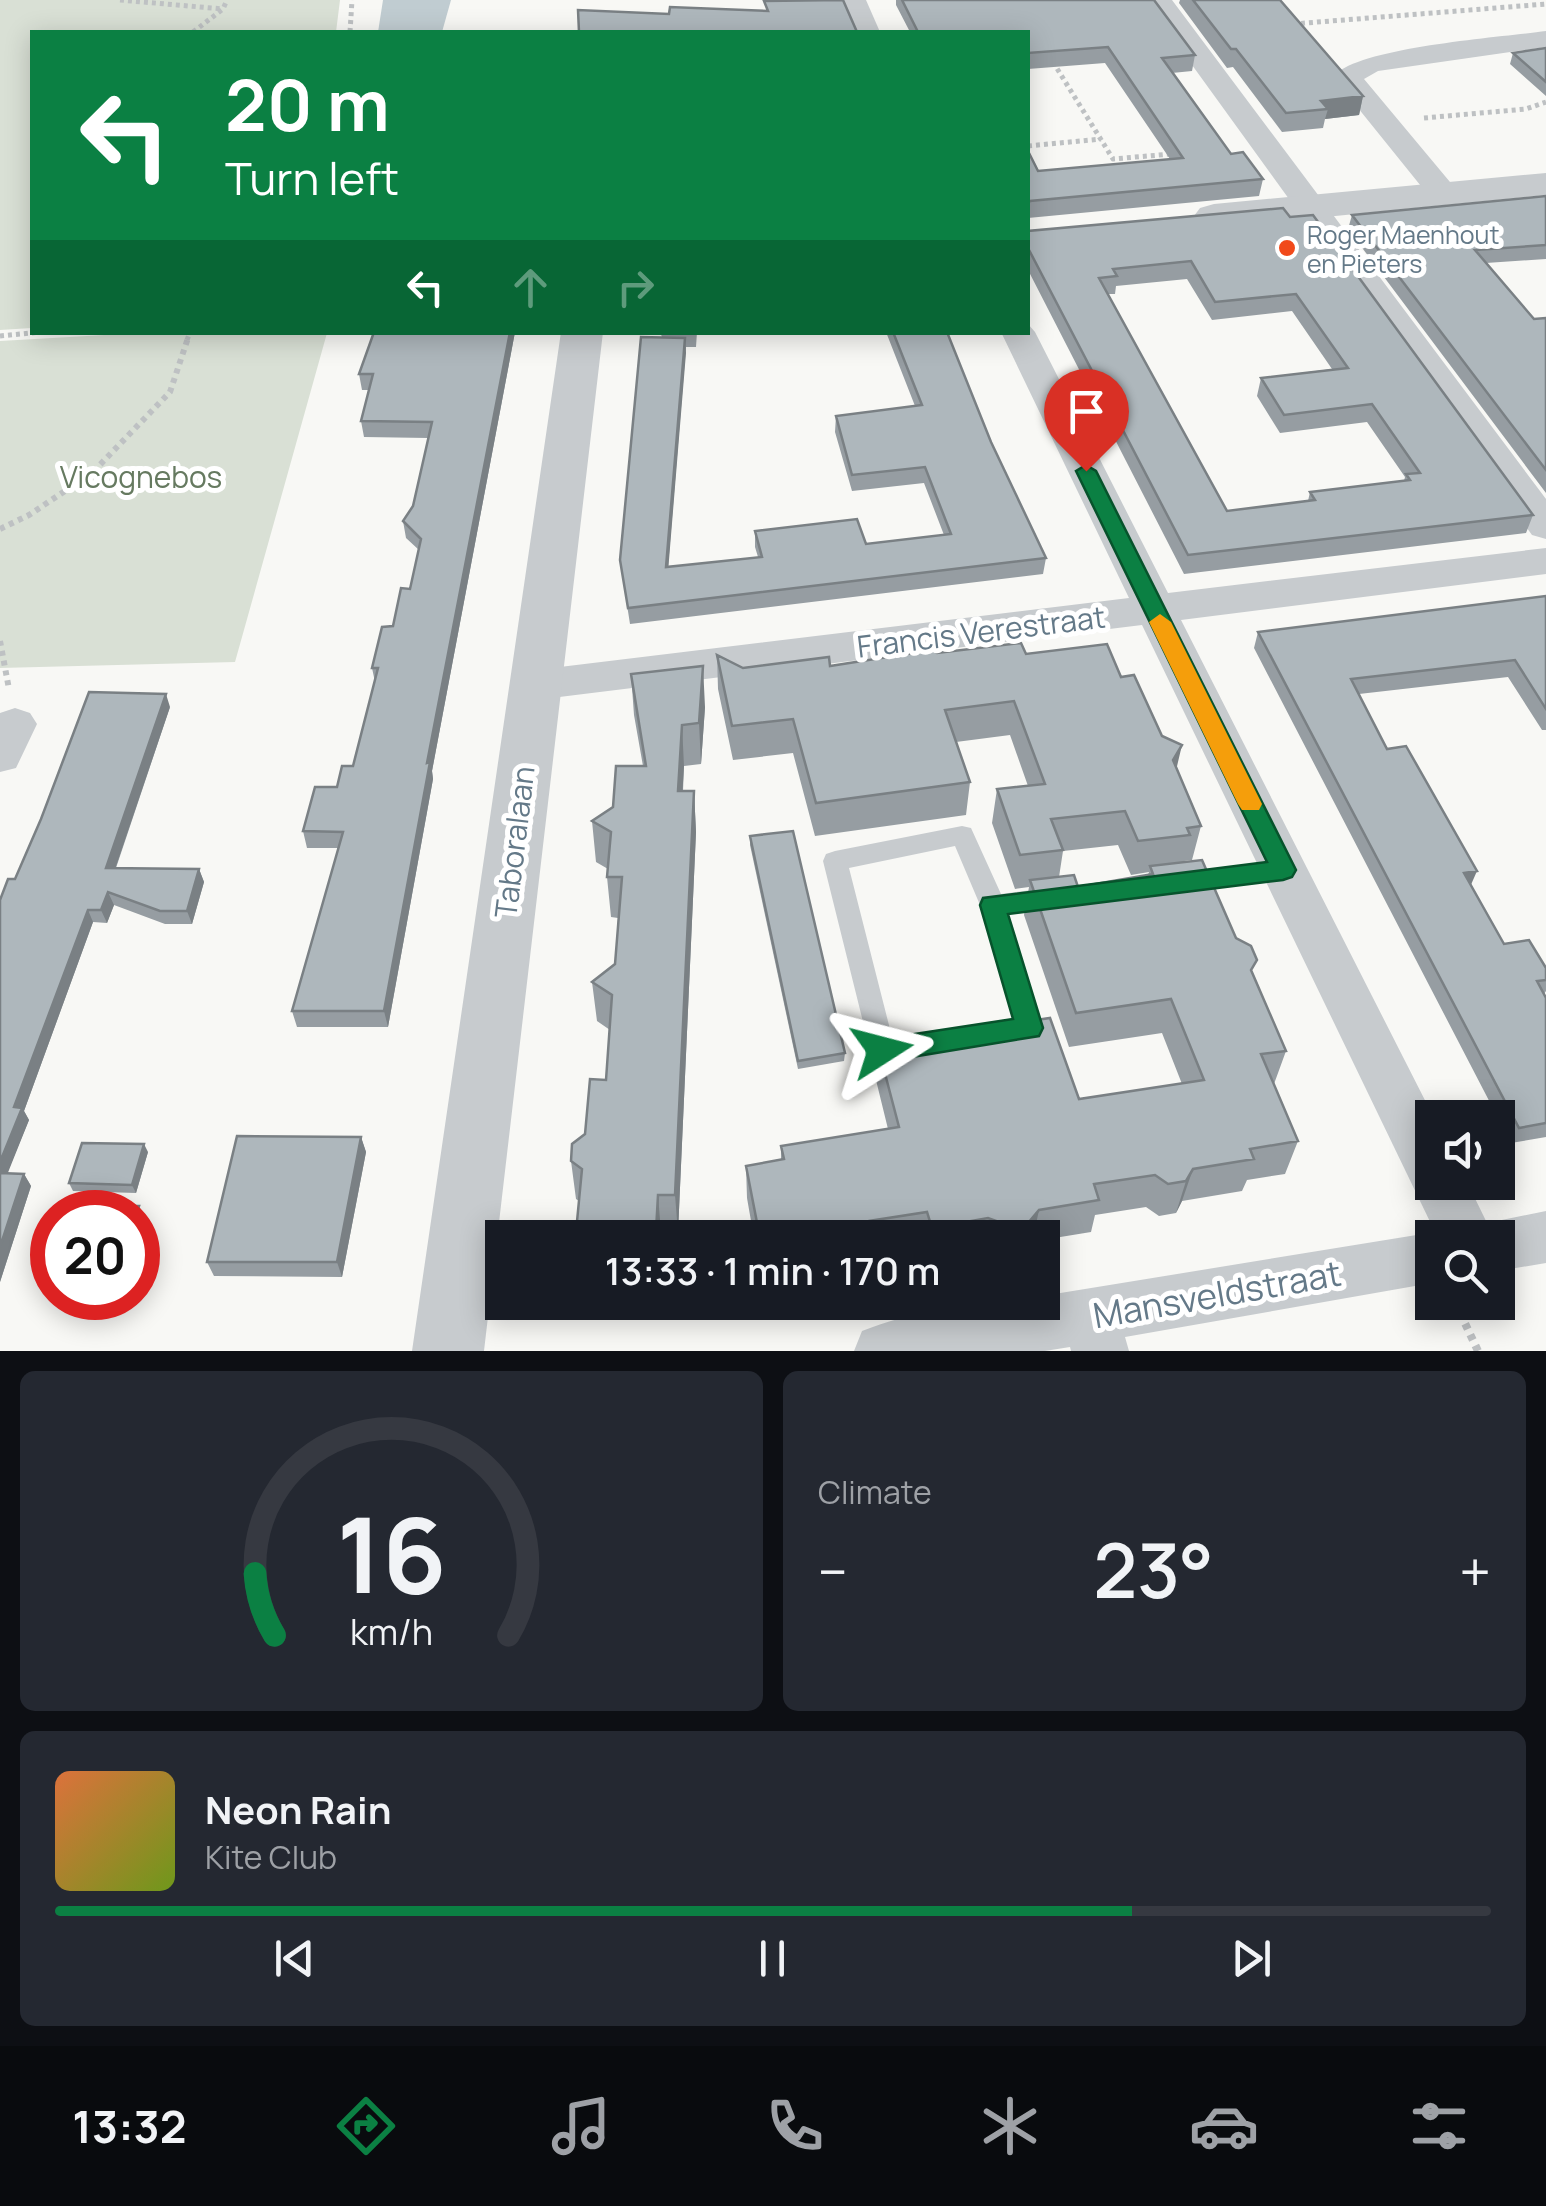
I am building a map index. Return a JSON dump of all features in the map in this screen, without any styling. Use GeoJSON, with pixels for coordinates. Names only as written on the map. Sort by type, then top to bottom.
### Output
{"type":"FeatureCollection","features":[{"type":"Feature","properties":{"kind":"street"},"geometry":{"type":"LineString","coordinates":[[853,0],[867,30]]}},
{"type":"Feature","properties":{"kind":"street"},"geometry":{"type":"LineString","coordinates":[[1158,0],[1546,526]]}},
{"type":"Feature","properties":{"kind":"street"},"geometry":{"type":"LineString","coordinates":[[1444,194],[1347,77],[1370,64],[1546,39]]}},
{"type":"Feature","properties":{"kind":"street"},"geometry":{"type":"LineString","coordinates":[[1177,220],[1546,184]]}},
{"type":"Feature","properties":{"kind":"street","name":"Taboralaan"},"geometry":{"type":"LineString","coordinates":[[448,1351],[582,335]]}},
{"type":"Feature","properties":{"kind":"street"},"geometry":{"type":"LineString","coordinates":[[1019,335],[1415,1136]]}},
{"type":"Feature","properties":{"kind":"street","name":"Francis Verestraat"},"geometry":{"type":"LineString","coordinates":[[535,686],[1546,561]]}},
{"type":"Feature","properties":{"kind":"street"},"geometry":{"type":"LineString","coordinates":[[1515,1242],[1546,1237]]}},
{"type":"Feature","properties":{"kind":"street","name":"Mansveldstraat"},"geometry":{"type":"LineString","coordinates":[[883,1351],[1095,1333],[1415,1260]]}},
{"type":"Feature","properties":{"kind":"lane"},"geometry":{"type":"LineString","coordinates":[[938,1042],[882,1050],[834,861],[962,835],[992,905],[1030,1028],[974,1036]]}},
{"type":"Feature","properties":{"kind":"lane"},"geometry":{"type":"LineString","coordinates":[[1148,886],[1283,870]]}},
{"type":"Feature","properties":{"kind":"lane"},"geometry":{"type":"LineString","coordinates":[[992,905],[1090,894]]}},
{"type":"Feature","properties":{"kind":"path"},"geometry":{"type":"LineString","coordinates":[[120,0],[223,9]]}},
{"type":"Feature","properties":{"kind":"path"},"geometry":{"type":"LineString","coordinates":[[196,30],[223,9],[228,0]]}},
{"type":"Feature","properties":{"kind":"path"},"geometry":{"type":"LineString","coordinates":[[350,30],[352,0]]}},
{"type":"Feature","properties":{"kind":"path"},"geometry":{"type":"LineString","coordinates":[[1289,24],[1546,4]]}},
{"type":"Feature","properties":{"kind":"path"},"geometry":{"type":"LineString","coordinates":[[1306,23],[1313,34],[1309,48],[1324,65],[1347,77]]}},
{"type":"Feature","properties":{"kind":"path"},"geometry":{"type":"LineString","coordinates":[[1049,56],[1113,159],[1262,146]]}},
{"type":"Feature","properties":{"kind":"path"},"geometry":{"type":"LineString","coordinates":[[1384,122],[1526,108],[1546,102]]}},
{"type":"Feature","properties":{"kind":"path"},"geometry":{"type":"LineString","coordinates":[[1030,146],[1101,139]]}},
{"type":"Feature","properties":{"kind":"path"},"geometry":{"type":"LineString","coordinates":[[0,336],[30,333]]}},
{"type":"Feature","properties":{"kind":"path"},"geometry":{"type":"LineString","coordinates":[[0,529],[92,473],[170,392],[189,335]]}},
{"type":"Feature","properties":{"kind":"path"},"geometry":{"type":"LineString","coordinates":[[0,641],[8,740]]}},
{"type":"Feature","properties":{"kind":"path"},"geometry":{"type":"LineString","coordinates":[[1463,1320],[1478,1351]]}},
{"type":"Feature","properties":{"kind":"green space"},"geometry":{"type":"Polygon","coordinates":[[[0,0],[340,0],[336,30],[30,30],[30,328],[0,330],[0,0]]]}},
{"type":"Feature","properties":{"kind":"green space","name":"Vicognebos"},"geometry":{"type":"Polygon","coordinates":[[[104,335],[326,335],[235,662],[0,668],[0,341],[104,335]]]}},
{"type":"Feature","properties":{"kind":"shaded area"},"geometry":{"type":"Polygon","coordinates":[[[426,0],[451,0],[443,30],[380,30],[387,20],[426,0]]]}},
{"type":"Feature","properties":{"kind":"building"},"geometry":{"type":"Polygon","coordinates":[[[843,0],[856,30],[579,30],[578,10],[669,14],[670,7],[768,11],[764,1],[843,0]]]}},
{"type":"Feature","properties":{"kind":"building"},"geometry":{"type":"Polygon","coordinates":[[[902,0],[1154,0],[1195,55],[1162,58],[1231,154],[1243,152],[1263,179],[1030,201],[1030,155],[1038,171],[1183,158],[1108,47],[1030,53],[1030,30],[917,30],[902,0]]]}},
{"type":"Feature","properties":{"kind":"building"},"geometry":{"type":"Polygon","coordinates":[[[1193,0],[1280,0],[1363,96],[1321,101],[1328,109],[1286,113],[1193,0]]]}},
{"type":"Feature","properties":{"kind":"building"},"geometry":{"type":"Polygon","coordinates":[[[1546,48],[1546,82],[1513,53],[1546,48]]]}},
{"type":"Feature","properties":{"kind":"building"},"geometry":{"type":"Polygon","coordinates":[[[1546,196],[1546,245],[1475,250],[1534,319],[1546,318],[1546,470],[1352,215],[1546,196]]]}},
{"type":"Feature","properties":{"kind":"building"},"geometry":{"type":"Polygon","coordinates":[[[1283,208],[1290,217],[1313,215],[1533,515],[1188,555],[1030,252],[1030,231],[1283,208]],[[1191,261],[1113,269],[1117,276],[1099,278],[1227,511],[1315,500],[1310,492],[1410,480],[1406,474],[1420,473],[1372,404],[1284,415],[1261,378],[1348,368],[1296,294],[1215,302],[1191,261]]]}},
{"type":"Feature","properties":{"kind":"building"},"geometry":{"type":"Polygon","coordinates":[[[373,335],[509,335],[384,1011],[292,1011],[343,832],[303,831],[315,787],[337,787],[342,766],[353,766],[378,668],[372,668],[382,627],[393,626],[401,588],[410,589],[421,539],[403,521],[413,506],[432,422],[361,421],[373,374],[359,374],[373,335]]]}},
{"type":"Feature","properties":{"kind":"building"},"geometry":{"type":"Polygon","coordinates":[[[894,335],[948,335],[991,442],[1046,558],[628,608],[620,560],[641,337],[685,338],[666,567],[762,557],[755,531],[857,519],[866,544],[951,534],[925,467],[852,475],[836,416],[922,405],[894,335]]]}},
{"type":"Feature","properties":{"kind":"building"},"geometry":{"type":"Polygon","coordinates":[[[1546,596],[1546,709],[1515,660],[1351,679],[1387,749],[1406,746],[1477,871],[1464,873],[1504,944],[1529,940],[1546,968],[1546,980],[1537,981],[1546,998],[1546,1123],[1519,1128],[1515,1100],[1504,1100],[1258,632],[1546,596]]]}},
{"type":"Feature","properties":{"kind":"building"},"geometry":{"type":"Polygon","coordinates":[[[1021,643],[1026,654],[1107,644],[1121,677],[1134,675],[1162,736],[1182,745],[1173,760],[1201,826],[1187,828],[1190,835],[1138,841],[1125,811],[1051,819],[1063,850],[1020,855],[997,789],[1045,784],[1014,701],[945,710],[970,782],[816,803],[793,719],[732,726],[717,655],[743,668],[829,657],[830,666],[932,650],[937,653],[1021,643]]]}},
{"type":"Feature","properties":{"kind":"building"},"geometry":{"type":"Polygon","coordinates":[[[703,666],[699,723],[682,725],[678,791],[694,791],[675,1195],[658,1195],[657,1220],[577,1220],[582,1169],[571,1161],[572,1144],[585,1134],[590,1079],[606,1080],[612,995],[592,982],[615,964],[622,877],[607,877],[611,832],[592,821],[613,807],[616,766],[646,766],[631,674],[703,666]]]}},
{"type":"Feature","properties":{"kind":"building"},"geometry":{"type":"Polygon","coordinates":[[[89,692],[166,694],[106,868],[199,869],[187,911],[160,911],[108,892],[101,910],[88,910],[14,1107],[22,1108],[0,1162],[0,900],[8,879],[15,879],[41,819],[89,692]]]}},
{"type":"Feature","properties":{"kind":"building"},"geometry":{"type":"Polygon","coordinates":[[[793,831],[845,1053],[798,1061],[750,836],[793,831]]]}},
{"type":"Feature","properties":{"kind":"building"},"geometry":{"type":"Polygon","coordinates":[[[1202,860],[1236,938],[1251,946],[1257,960],[1251,970],[1286,1051],[1261,1054],[1298,1141],[1250,1149],[1254,1159],[1193,1169],[1186,1181],[1168,1184],[1155,1175],[1094,1184],[1099,1200],[1039,1210],[1031,1220],[930,1220],[927,1212],[875,1220],[756,1220],[746,1166],[784,1159],[781,1146],[899,1127],[877,1043],[1050,1018],[1079,1099],[1204,1080],[1171,999],[1076,1013],[1030,880],[1074,875],[1078,887],[1153,874],[1150,866],[1202,860]]]}},
{"type":"Feature","properties":{"kind":"building"},"geometry":{"type":"Polygon","coordinates":[[[237,1136],[361,1137],[337,1262],[207,1262],[237,1136]]]}},
{"type":"Feature","properties":{"kind":"building"},"geometry":{"type":"Polygon","coordinates":[[[82,1143],[144,1144],[132,1185],[69,1183],[82,1143]]]}},
{"type":"Feature","properties":{"kind":"building"},"geometry":{"type":"Polygon","coordinates":[[[0,1173],[24,1174],[0,1247],[0,1173]]]}},
{"type":"Feature","properties":{"kind":"waterway"},"geometry":{"type":"LineString","coordinates":[[403,30],[407,0]]}},
{"type":"Feature","properties":{"kind":"slow traffic"},"geometry":{"type":"LineString","coordinates":[[1160,622],[1250,804]]}},
{"type":"Feature","properties":{"kind":"place","name":"Roger Maenhout en Pieters"},"geometry":{"type":"Point","coordinates":[1287,248]}},
{"type":"Feature","properties":{"kind":"route"},"geometry":{"type":"LineString","coordinates":[[882,1050],[1030,1028],[992,905],[1283,870],[1086,471]]}}]}
